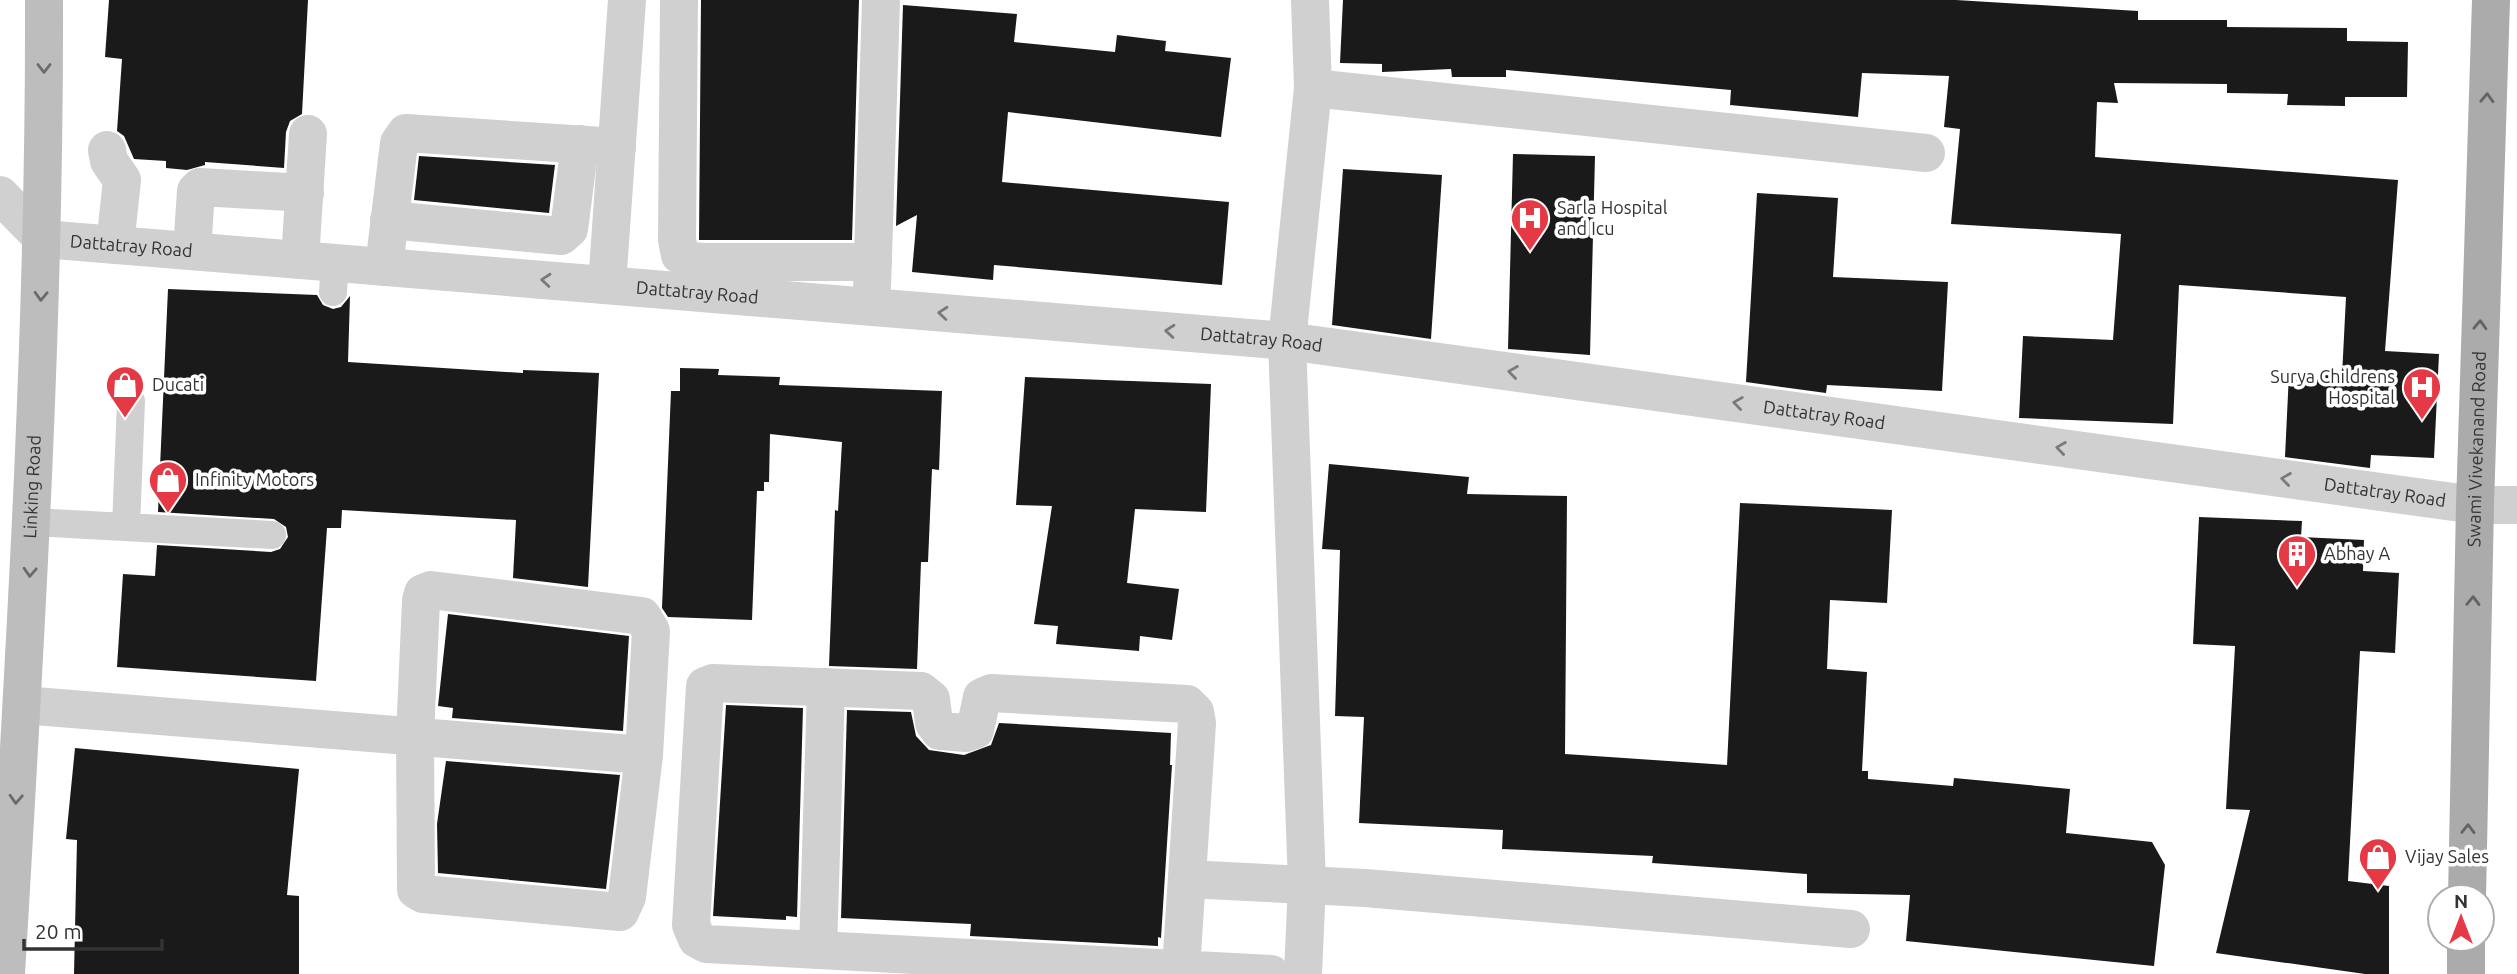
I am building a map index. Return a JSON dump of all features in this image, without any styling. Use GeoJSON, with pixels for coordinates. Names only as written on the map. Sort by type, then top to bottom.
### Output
{"type":"FeatureCollection","features":[{"type":"Feature","properties":{"kind":"main road","name":"Linking Road"},"geometry":{"type":"LineString","coordinates":[[6,974],[33,522],[43,239],[44,0]]}},
{"type":"Feature","properties":{"kind":"main road","name":"Swami Vivekanand Road"},"geometry":{"type":"LineString","coordinates":[[2467,883],[2475,505],[2491,0]]}},
{"type":"Feature","properties":{"kind":"main road"},"geometry":{"type":"LineString","coordinates":[[2466,953],[2466,974]]}},
{"type":"Feature","properties":{"kind":"street"},"geometry":{"type":"LineString","coordinates":[[607,285],[627,0]]}},
{"type":"Feature","properties":{"kind":"street"},"geometry":{"type":"LineString","coordinates":[[679,0],[677,240],[680,255],[690,261],[706,262],[873,262]]}},
{"type":"Feature","properties":{"kind":"street"},"geometry":{"type":"LineString","coordinates":[[872,307],[881,0]]}},
{"type":"Feature","properties":{"kind":"street"},"geometry":{"type":"LineString","coordinates":[[1303,974],[1307,884],[1287,341],[1313,88],[1310,0]]}},
{"type":"Feature","properties":{"kind":"street"},"geometry":{"type":"LineString","coordinates":[[1313,88],[1926,153]]}},
{"type":"Feature","properties":{"kind":"street"},"geometry":{"type":"LineString","coordinates":[[384,267],[399,144],[406,133],[617,147]]}},
{"type":"Feature","properties":{"kind":"street"},"geometry":{"type":"LineString","coordinates":[[308,134],[305,193],[325,274]]}},
{"type":"Feature","properties":{"kind":"street"},"geometry":{"type":"LineString","coordinates":[[389,220],[561,236],[569,229],[580,144]]}},
{"type":"Feature","properties":{"kind":"street"},"geometry":{"type":"LineString","coordinates":[[107,150],[109,161],[122,180],[115,245]]}},
{"type":"Feature","properties":{"kind":"street"},"geometry":{"type":"LineString","coordinates":[[192,251],[196,191],[200,187],[305,193]]}},
{"type":"Feature","properties":{"kind":"street"},"geometry":{"type":"LineString","coordinates":[[0,195],[43,239]]}},
{"type":"Feature","properties":{"kind":"street","name":"Dattatray Road"},"geometry":{"type":"LineString","coordinates":[[43,239],[192,251],[325,274],[384,267],[1287,341],[2475,505],[2517,505]]}},
{"type":"Feature","properties":{"kind":"street"},"geometry":{"type":"LineString","coordinates":[[432,590],[642,616],[651,631],[644,755],[624,908],[611,914],[423,894],[416,890],[415,736],[421,601],[424,593],[432,590]]}},
{"type":"Feature","properties":{"kind":"street"},"geometry":{"type":"LineString","coordinates":[[1181,969],[1197,723],[1195,712],[1187,704],[1175,701],[991,693],[982,697],[975,730],[966,733],[940,731],[934,723],[931,699],[921,691],[713,682],[705,686],[691,925],[697,939],[706,944],[1270,974]]}},
{"type":"Feature","properties":{"kind":"street"},"geometry":{"type":"LineString","coordinates":[[818,950],[826,687]]}},
{"type":"Feature","properties":{"kind":"street"},"geometry":{"type":"LineString","coordinates":[[22,705],[644,755]]}},
{"type":"Feature","properties":{"kind":"street"},"geometry":{"type":"LineString","coordinates":[[1187,879],[1307,884],[1851,929]]}},
{"type":"Feature","properties":{"kind":"lane"},"geometry":{"type":"LineString","coordinates":[[232,274],[325,274]]}},
{"type":"Feature","properties":{"kind":"lane"},"geometry":{"type":"LineString","coordinates":[[126,527],[131,401]]}},
{"type":"Feature","properties":{"kind":"lane"},"geometry":{"type":"LineString","coordinates":[[33,522],[272,535]]}},
{"type":"Feature","properties":{"kind":"building"},"geometry":{"type":"Polygon","coordinates":[[[109,0],[308,0],[302,114],[290,121],[286,132],[284,168],[205,162],[205,165],[187,170],[166,168],[166,161],[134,159],[124,136],[117,131],[122,59],[105,57],[109,0]]]}},
{"type":"Feature","properties":{"kind":"building"},"geometry":{"type":"Polygon","coordinates":[[[701,0],[859,0],[852,240],[699,240],[701,0]]]}},
{"type":"Feature","properties":{"kind":"building"},"geometry":{"type":"Polygon","coordinates":[[[1343,0],[1956,0],[2138,11],[2138,20],[2227,20],[2227,27],[2347,28],[2347,41],[2408,42],[2407,97],[2345,97],[2345,106],[2287,105],[2288,94],[2227,93],[2227,84],[2114,83],[2118,103],[2097,102],[2095,157],[2398,180],[2385,351],[2439,354],[2434,458],[2371,455],[2370,468],[2285,457],[2289,373],[2342,376],[2346,297],[2179,285],[2173,424],[2019,418],[2023,336],[2113,340],[2121,234],[1951,224],[1960,129],[1944,127],[1949,76],[1862,73],[1858,117],[1730,105],[1731,90],[1506,70],[1506,77],[1452,77],[1451,69],[1382,72],[1382,64],[1340,63],[1343,0]]]}},
{"type":"Feature","properties":{"kind":"building"},"geometry":{"type":"Polygon","coordinates":[[[903,5],[1017,14],[1014,42],[1115,52],[1117,35],[1166,41],[1165,51],[1231,58],[1221,137],[1008,112],[1002,182],[1229,202],[1222,285],[994,265],[993,280],[912,272],[917,215],[896,226],[903,5]]]}},
{"type":"Feature","properties":{"kind":"building"},"geometry":{"type":"Polygon","coordinates":[[[1513,154],[1595,156],[1590,355],[1508,349],[1513,154]]]}},
{"type":"Feature","properties":{"kind":"building"},"geometry":{"type":"Polygon","coordinates":[[[419,156],[555,165],[549,213],[414,200],[419,156]]]}},
{"type":"Feature","properties":{"kind":"building"},"geometry":{"type":"Polygon","coordinates":[[[1343,169],[1442,175],[1431,339],[1332,325],[1343,169]]]}},
{"type":"Feature","properties":{"kind":"building"},"geometry":{"type":"Polygon","coordinates":[[[1757,193],[1838,198],[1833,277],[1948,282],[1942,391],[1827,385],[1826,393],[1746,382],[1757,193]]]}},
{"type":"Feature","properties":{"kind":"building"},"geometry":{"type":"Polygon","coordinates":[[[168,289],[317,295],[323,305],[333,309],[341,307],[350,296],[348,362],[523,373],[523,370],[599,373],[588,587],[513,578],[516,520],[342,510],[341,528],[327,528],[316,681],[117,667],[123,574],[155,576],[157,545],[271,552],[280,549],[288,537],[286,527],[274,519],[158,512],[168,289]]]}},
{"type":"Feature","properties":{"kind":"building"},"geometry":{"type":"Polygon","coordinates":[[[680,368],[719,369],[718,375],[780,377],[779,385],[942,391],[939,470],[932,469],[928,562],[921,562],[917,669],[829,666],[835,510],[838,511],[842,442],[770,434],[769,482],[764,482],[764,491],[757,491],[752,620],[668,617],[662,608],[671,391],[680,391],[680,368]]]}},
{"type":"Feature","properties":{"kind":"building"},"geometry":{"type":"Polygon","coordinates":[[[1025,377],[1211,384],[1206,512],[1135,509],[1127,583],[1179,589],[1172,640],[1140,636],[1139,651],[1056,644],[1058,626],[1034,624],[1052,506],[1016,505],[1025,377]]]}},
{"type":"Feature","properties":{"kind":"building"},"geometry":{"type":"Polygon","coordinates":[[[1329,464],[1469,477],[1467,494],[1567,496],[1565,754],[1727,765],[1740,503],[1892,510],[1887,603],[1830,600],[1827,669],[1867,672],[1862,771],[1868,771],[1868,779],[1953,786],[1954,778],[2070,789],[2066,833],[2152,842],[2165,865],[2154,966],[1906,941],[1910,895],[1807,893],[1807,874],[1652,863],[1653,856],[1502,849],[1503,830],[1359,823],[1364,717],[1335,716],[1340,550],[1322,549],[1329,464]]]}},
{"type":"Feature","properties":{"kind":"building"},"geometry":{"type":"Polygon","coordinates":[[[2199,517],[2302,521],[2301,537],[2364,540],[2363,571],[2399,573],[2395,653],[2360,651],[2348,881],[2389,886],[2389,974],[2365,974],[2216,953],[2250,810],[2226,809],[2235,646],[2193,644],[2199,517]]]}},
{"type":"Feature","properties":{"kind":"building"},"geometry":{"type":"Polygon","coordinates":[[[448,614],[629,636],[623,731],[452,718],[453,708],[438,706],[448,614]]]}},
{"type":"Feature","properties":{"kind":"building"},"geometry":{"type":"Polygon","coordinates":[[[726,705],[803,708],[797,917],[786,916],[786,920],[713,916],[726,705]]]}},
{"type":"Feature","properties":{"kind":"building"},"geometry":{"type":"Polygon","coordinates":[[[847,710],[911,712],[916,736],[929,750],[964,755],[991,745],[999,723],[1171,733],[1172,765],[1161,938],[1158,937],[1158,946],[970,936],[971,924],[841,918],[847,710]]]}},
{"type":"Feature","properties":{"kind":"building"},"geometry":{"type":"Polygon","coordinates":[[[75,748],[299,769],[287,895],[299,896],[299,974],[74,974],[77,840],[66,839],[75,748]]]}},
{"type":"Feature","properties":{"kind":"building"},"geometry":{"type":"Polygon","coordinates":[[[446,761],[620,775],[606,889],[438,873],[437,824],[446,761]]]}},
{"type":"Feature","properties":{"kind":"place","name":"Sarla Hospital and Icu"},"geometry":{"type":"Point","coordinates":[1530,252]}},
{"type":"Feature","properties":{"kind":"place","name":"Ducati"},"geometry":{"type":"Point","coordinates":[125,419]}},
{"type":"Feature","properties":{"kind":"place","name":"Surya Childrens Hospital"},"geometry":{"type":"Point","coordinates":[2422,421]}},
{"type":"Feature","properties":{"kind":"place","name":"Infinity Motors"},"geometry":{"type":"Point","coordinates":[168,514]}},
{"type":"Feature","properties":{"kind":"place","name":"Abhay A"},"geometry":{"type":"Point","coordinates":[2297,588]}},
{"type":"Feature","properties":{"kind":"place","name":"Vijay Sales"},"geometry":{"type":"Point","coordinates":[2378,891]}}]}
